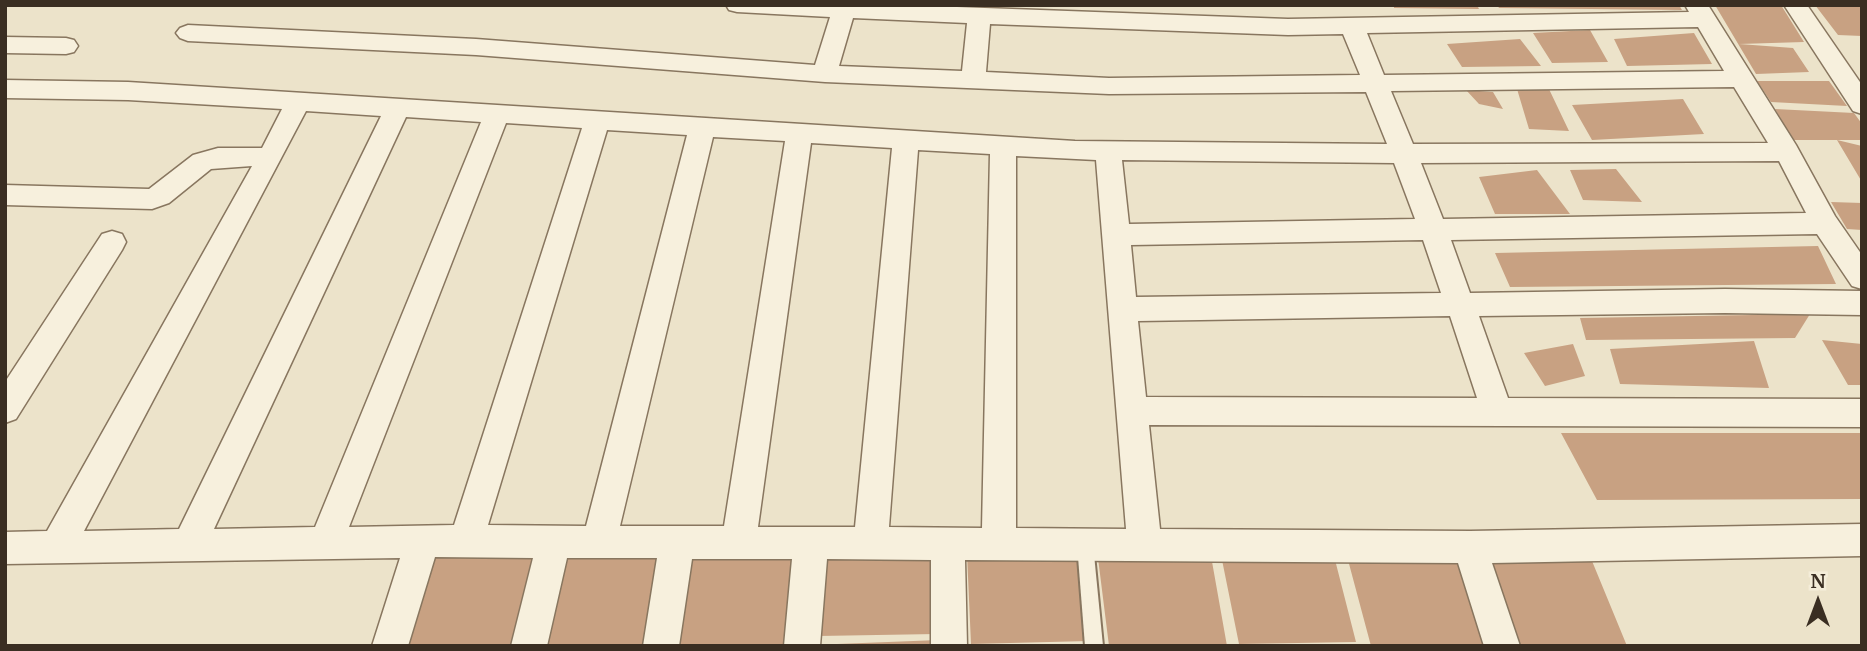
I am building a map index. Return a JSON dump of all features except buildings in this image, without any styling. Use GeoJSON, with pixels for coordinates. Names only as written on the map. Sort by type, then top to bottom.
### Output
{"type":"FeatureCollection","features":[{"type":"Feature","properties":{"kind":"street"},"geometry":{"type":"LineString","coordinates":[[737,5],[979,17],[1288,27],[1700,12],[1787,152],[1825,223],[1862,278]]}},
{"type":"Feature","properties":{"kind":"street"},"geometry":{"type":"LineString","coordinates":[[1794,5],[1862,105]]}},
{"type":"Feature","properties":{"kind":"street"},"geometry":{"type":"LineString","coordinates":[[825,74],[843,11]]}},
{"type":"Feature","properties":{"kind":"street"},"geometry":{"type":"LineString","coordinates":[[973,80],[979,17]]}},
{"type":"Feature","properties":{"kind":"street"},"geometry":{"type":"LineString","coordinates":[[1352,26],[1405,154],[1461,304],[1497,412]]}},
{"type":"Feature","properties":{"kind":"street"},"geometry":{"type":"LineString","coordinates":[[188,33],[476,47],[825,74],[1109,86],[1741,79]]}},
{"type":"Feature","properties":{"kind":"street"},"geometry":{"type":"LineString","coordinates":[[5,45],[66,46]]}},
{"type":"Feature","properties":{"kind":"street"},"geometry":{"type":"LineString","coordinates":[[5,89],[128,91],[702,128],[1108,150],[1405,154],[1787,152]]}},
{"type":"Feature","properties":{"kind":"street"},"geometry":{"type":"LineString","coordinates":[[56,549],[298,102]]}},
{"type":"Feature","properties":{"kind":"street"},"geometry":{"type":"LineString","coordinates":[[188,546],[398,107]]}},
{"type":"Feature","properties":{"kind":"street"},"geometry":{"type":"LineString","coordinates":[[326,541],[497,115]]}},
{"type":"Feature","properties":{"kind":"street"},"geometry":{"type":"LineString","coordinates":[[466,541],[597,121]]}},
{"type":"Feature","properties":{"kind":"street"},"geometry":{"type":"LineString","coordinates":[[599,541],[702,128]]}},
{"type":"Feature","properties":{"kind":"street"},"geometry":{"type":"LineString","coordinates":[[739,541],[799,133]]}},
{"type":"Feature","properties":{"kind":"street"},"geometry":{"type":"LineString","coordinates":[[871,542],[906,139]]}},
{"type":"Feature","properties":{"kind":"street"},"geometry":{"type":"LineString","coordinates":[[999,542],[1003,145]]}},
{"type":"Feature","properties":{"kind":"street"},"geometry":{"type":"LineString","coordinates":[[1108,150],[1144,544]]}},
{"type":"Feature","properties":{"kind":"street"},"geometry":{"type":"LineString","coordinates":[[5,195],[152,199],[165,194],[203,161],[270,158]]}},
{"type":"Feature","properties":{"kind":"street"},"geometry":{"type":"LineString","coordinates":[[1115,235],[1825,223]]}},
{"type":"Feature","properties":{"kind":"street"},"geometry":{"type":"LineString","coordinates":[[5,409],[111,242]]}},
{"type":"Feature","properties":{"kind":"street"},"geometry":{"type":"LineString","coordinates":[[1122,309],[1725,301],[1862,303]]}},
{"type":"Feature","properties":{"kind":"street"},"geometry":{"type":"LineString","coordinates":[[1131,411],[1862,413]]}},
{"type":"Feature","properties":{"kind":"street"},"geometry":{"type":"LineString","coordinates":[[6,549],[326,541],[999,542],[1470,547],[1862,540]]}},
{"type":"Feature","properties":{"kind":"street"},"geometry":{"type":"LineString","coordinates":[[390,646],[423,541]]}},
{"type":"Feature","properties":{"kind":"street"},"geometry":{"type":"LineString","coordinates":[[529,646],[554,541]]}},
{"type":"Feature","properties":{"kind":"street"},"geometry":{"type":"LineString","coordinates":[[661,646],[677,542]]}},
{"type":"Feature","properties":{"kind":"street"},"geometry":{"type":"LineString","coordinates":[[802,646],[811,542]]}},
{"type":"Feature","properties":{"kind":"street"},"geometry":{"type":"LineString","coordinates":[[948,542],[949,646]]}},
{"type":"Feature","properties":{"kind":"street"},"geometry":{"type":"LineString","coordinates":[[1470,547],[1502,646]]}},
{"type":"Feature","properties":{"kind":"lane"},"geometry":{"type":"LineString","coordinates":[[1085,544],[1094,646]]}}]}
